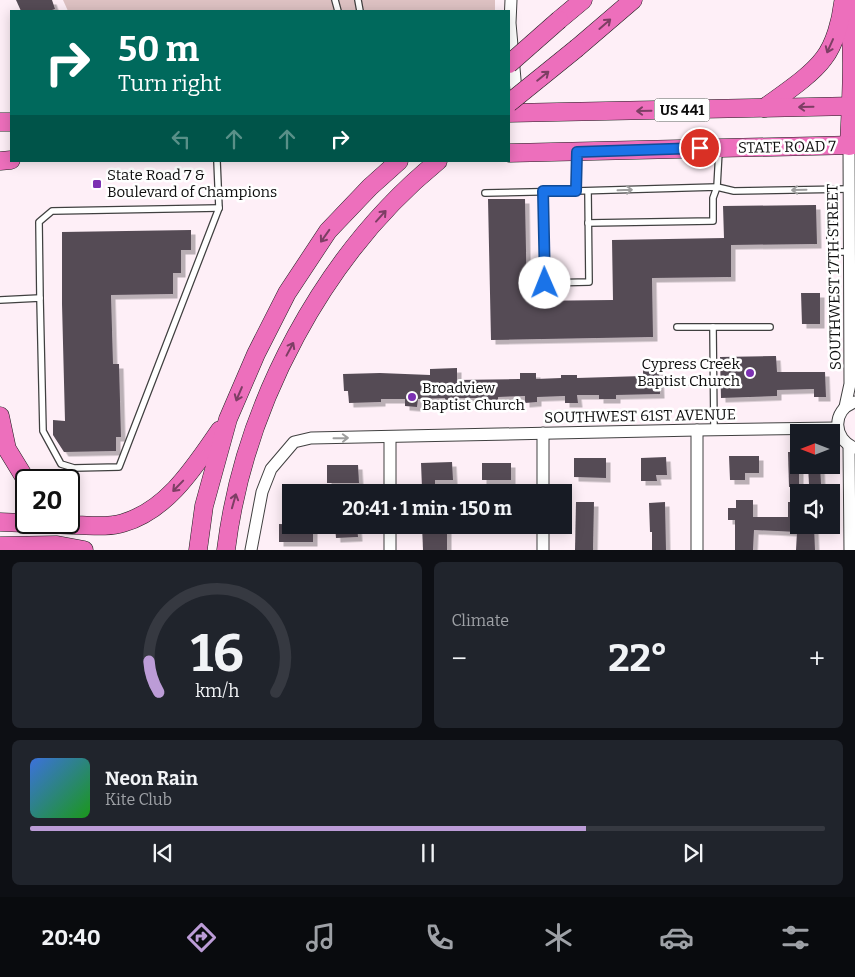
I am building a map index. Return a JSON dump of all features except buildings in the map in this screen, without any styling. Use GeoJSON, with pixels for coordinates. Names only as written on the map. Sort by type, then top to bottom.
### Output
{"type":"FeatureCollection","features":[{"type":"Feature","properties":{"kind":"main road"},"geometry":{"type":"LineString","coordinates":[[510,63],[583,0]]}},
{"type":"Feature","properties":{"kind":"main road"},"geometry":{"type":"LineString","coordinates":[[512,110],[577,48],[633,0]]}},
{"type":"Feature","properties":{"kind":"main road"},"geometry":{"type":"LineString","coordinates":[[845,0],[852,20],[852,145]]}},
{"type":"Feature","properties":{"kind":"main road"},"geometry":{"type":"LineString","coordinates":[[764,108],[802,80],[825,58],[841,22],[845,0]]}},
{"type":"Feature","properties":{"kind":"main road","name":"US 441"},"geometry":{"type":"LineString","coordinates":[[512,110],[853,106]]}},
{"type":"Feature","properties":{"kind":"main road","name":"STATE ROAD 7"},"geometry":{"type":"LineString","coordinates":[[510,153],[852,145]]}},
{"type":"Feature","properties":{"kind":"main road"},"geometry":{"type":"LineString","coordinates":[[198,550],[204,506],[228,419],[256,354],[287,294],[328,231],[398,162]]}},
{"type":"Feature","properties":{"kind":"main road"},"geometry":{"type":"LineString","coordinates":[[226,550],[231,513],[254,430],[280,367],[310,310],[354,246],[410,183],[437,162]]}},
{"type":"Feature","properties":{"kind":"main road"},"geometry":{"type":"LineString","coordinates":[[0,416],[7,449],[19,469]]}},
{"type":"Feature","properties":{"kind":"main road"},"geometry":{"type":"LineString","coordinates":[[0,522],[99,526],[121,524],[138,517],[159,504],[179,486],[228,419]]}},
{"type":"Feature","properties":{"kind":"main road"},"geometry":{"type":"LineString","coordinates":[[80,518],[99,526]]}},
{"type":"Feature","properties":{"kind":"main road"},"geometry":{"type":"LineString","coordinates":[[0,546],[57,545],[84,550]]}},
{"type":"Feature","properties":{"kind":"street"},"geometry":{"type":"LineString","coordinates":[[511,0],[512,110]]}},
{"type":"Feature","properties":{"kind":"street","name":"SOUTHWEST 17TH STREET"},"geometry":{"type":"LineString","coordinates":[[837,424],[838,417],[850,404],[852,253],[848,189],[852,145]]}},
{"type":"Feature","properties":{"kind":"street","name":"SOUTHWEST 61ST AVENUE"},"geometry":{"type":"LineString","coordinates":[[250,550],[262,492],[271,469],[294,442],[311,438],[790,428]]}},
{"type":"Feature","properties":{"kind":"street"},"geometry":{"type":"LineString","coordinates":[[697,430],[697,550]]}},
{"type":"Feature","properties":{"kind":"street"},"geometry":{"type":"LineString","coordinates":[[543,433],[543,484]]}},
{"type":"Feature","properties":{"kind":"street"},"geometry":{"type":"LineString","coordinates":[[840,436],[852,447],[850,550]]}},
{"type":"Feature","properties":{"kind":"street"},"geometry":{"type":"LineString","coordinates":[[390,437],[390,484]]}},
{"type":"Feature","properties":{"kind":"street"},"geometry":{"type":"LineString","coordinates":[[390,534],[390,550]]}},
{"type":"Feature","properties":{"kind":"street"},"geometry":{"type":"LineString","coordinates":[[543,534],[543,550]]}},
{"type":"Feature","properties":{"kind":"lane"},"geometry":{"type":"LineString","coordinates":[[588,223],[712,221],[713,198],[717,187],[719,148]]}},
{"type":"Feature","properties":{"kind":"lane"},"geometry":{"type":"LineString","coordinates":[[576,191],[577,152]]}},
{"type":"Feature","properties":{"kind":"lane"},"geometry":{"type":"LineString","coordinates":[[217,162],[219,208],[119,467],[74,468],[61,464],[43,431],[39,222],[52,212],[219,208]]}},
{"type":"Feature","properties":{"kind":"lane"},"geometry":{"type":"LineString","coordinates":[[485,192],[717,187],[734,191],[848,189]]}},
{"type":"Feature","properties":{"kind":"lane"},"geometry":{"type":"LineString","coordinates":[[830,189],[830,252],[852,253]]}},
{"type":"Feature","properties":{"kind":"lane"},"geometry":{"type":"LineString","coordinates":[[543,191],[545,283],[589,282],[588,191]]}},
{"type":"Feature","properties":{"kind":"lane"},"geometry":{"type":"LineString","coordinates":[[0,300],[40,298]]}},
{"type":"Feature","properties":{"kind":"lane"},"geometry":{"type":"LineString","coordinates":[[677,327],[770,327]]}},
{"type":"Feature","properties":{"kind":"lane"},"geometry":{"type":"LineString","coordinates":[[713,327],[714,429]]}},
{"type":"Feature","properties":{"kind":"lane"},"geometry":{"type":"LineString","coordinates":[[678,382],[713,380]]}},
{"type":"Feature","properties":{"kind":"shaded area"},"geometry":{"type":"Polygon","coordinates":[[[63,0],[495,0],[495,10],[68,10],[63,0]]]}},
{"type":"Feature","properties":{"kind":"place","name":"State Road 7 & Boulevard of Champions"},"geometry":{"type":"Point","coordinates":[97,184]}},
{"type":"Feature","properties":{"kind":"place","name":"Cypress Creek Baptist Church"},"geometry":{"type":"Point","coordinates":[750,373]}},
{"type":"Feature","properties":{"kind":"place","name":"Broadview Baptist Church"},"geometry":{"type":"Point","coordinates":[412,397]}},
{"type":"Feature","properties":{"kind":"route"},"geometry":{"type":"LineString","coordinates":[[545,283],[543,191],[576,191],[577,152],[700,148]]}}]}
